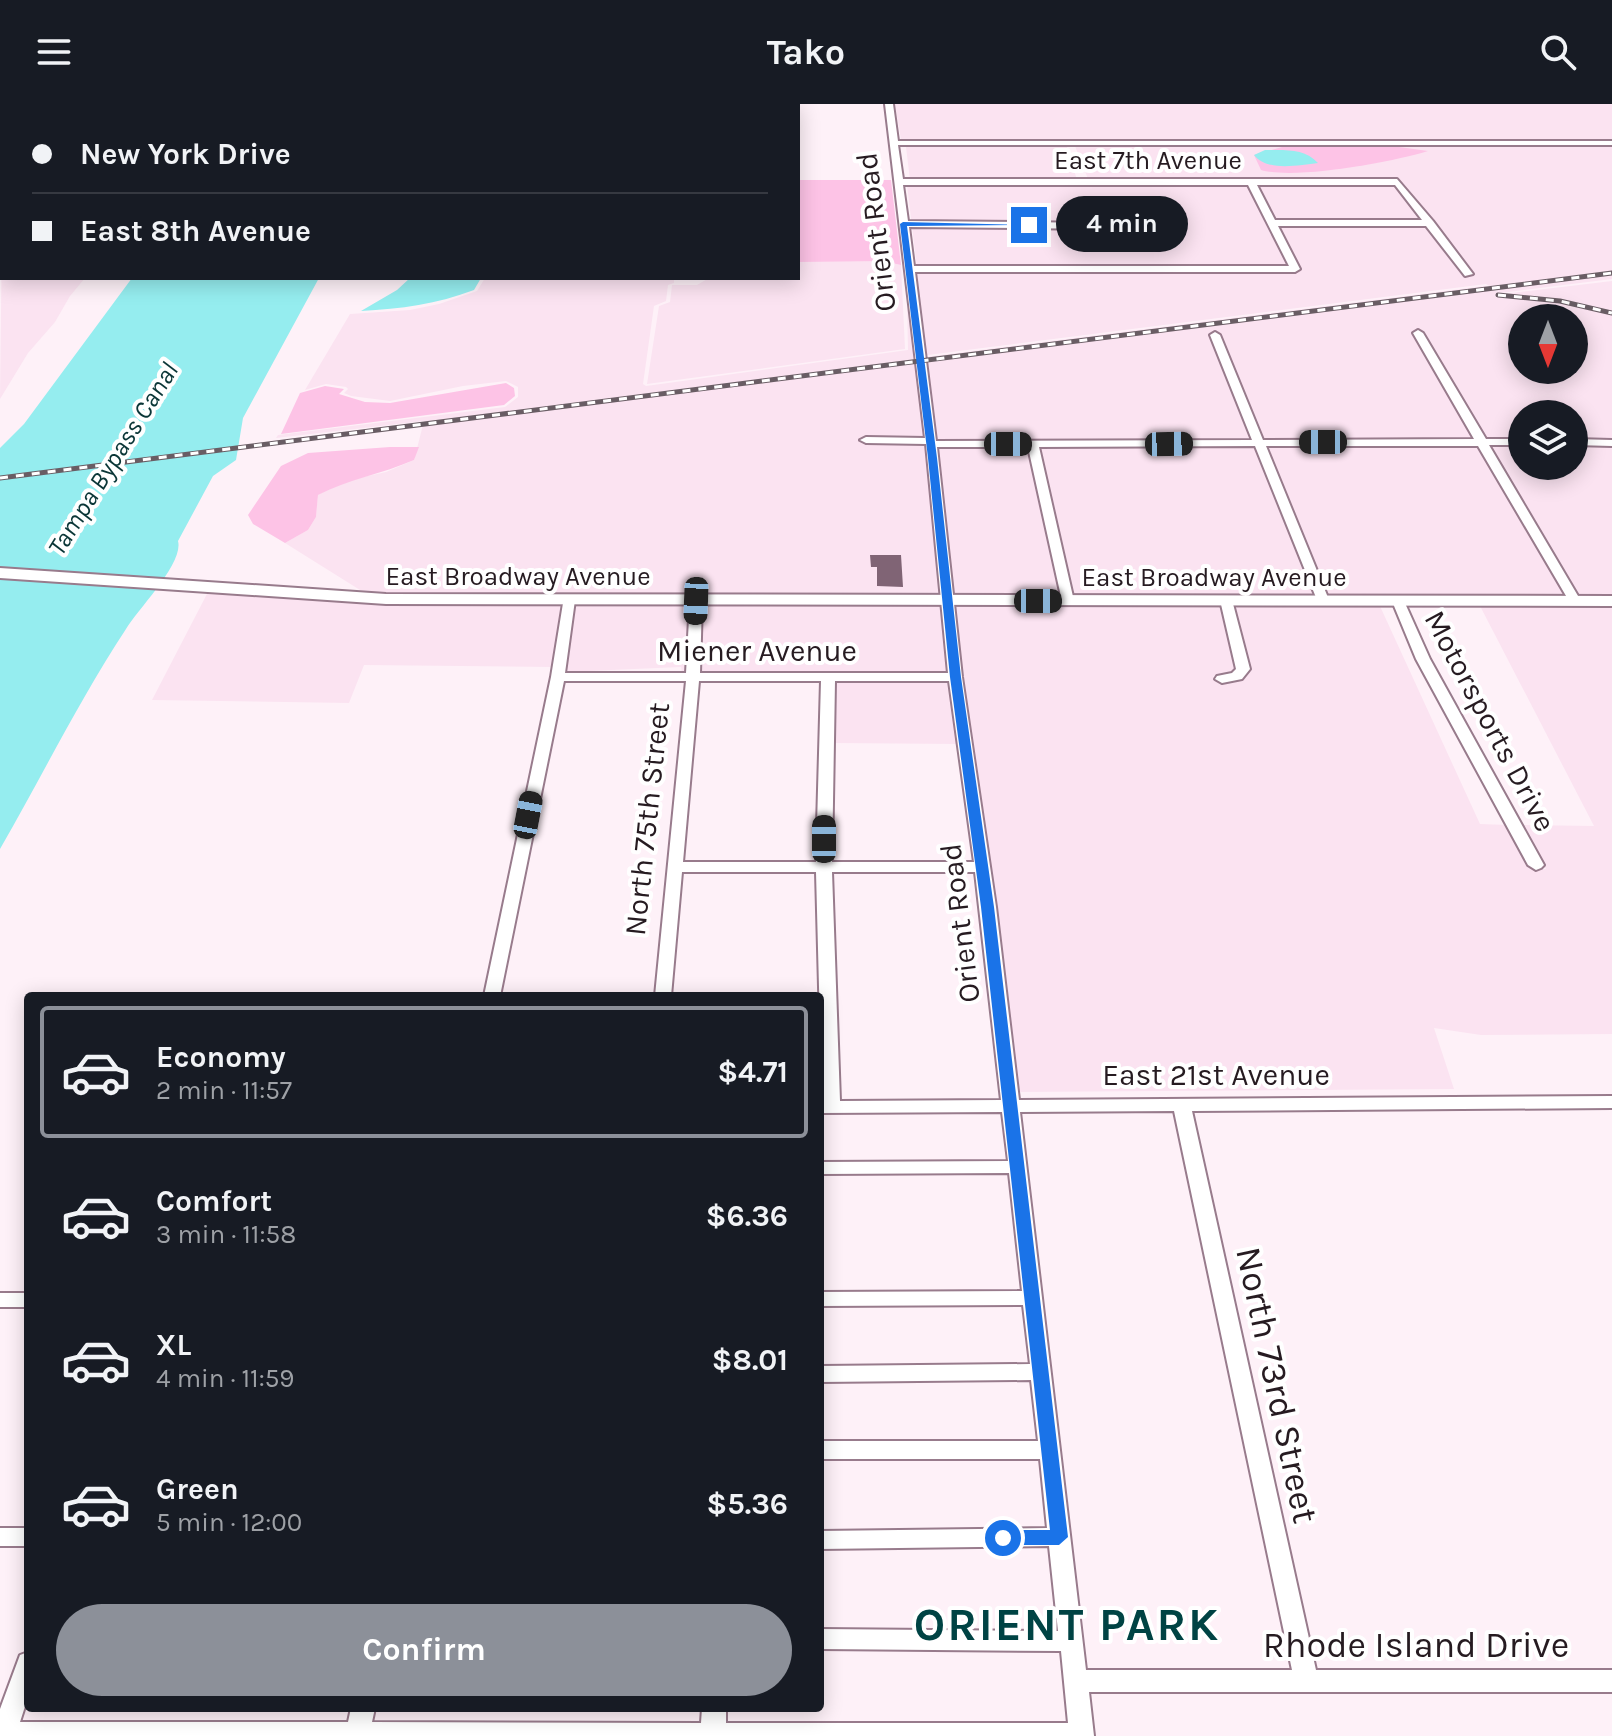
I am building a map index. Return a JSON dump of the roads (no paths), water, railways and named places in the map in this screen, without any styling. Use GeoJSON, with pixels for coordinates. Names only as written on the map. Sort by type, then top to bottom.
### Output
{"type":"FeatureCollection","features":[{"type":"Feature","properties":{"kind":"main road","name":"East Broadway Avenue"},"geometry":{"type":"LineString","coordinates":[[0,573],[386,599],[1612,601]]}},
{"type":"Feature","properties":{"kind":"street","name":"Orient Road"},"geometry":{"type":"LineString","coordinates":[[889,104],[931,442],[955,677],[982,867],[1082,1735]]}},
{"type":"Feature","properties":{"kind":"street"},"geometry":{"type":"LineString","coordinates":[[894,143],[1612,143]]}},
{"type":"Feature","properties":{"kind":"street","name":"East 7th Avenue"},"geometry":{"type":"LineString","coordinates":[[899,182],[1397,182],[1430,223]]}},
{"type":"Feature","properties":{"kind":"street"},"geometry":{"type":"LineString","coordinates":[[908,269],[1295,269],[1251,182]]}},
{"type":"Feature","properties":{"kind":"street"},"geometry":{"type":"LineString","coordinates":[[1271,223],[1430,223],[1468,274]]}},
{"type":"Feature","properties":{"kind":"street"},"geometry":{"type":"LineString","coordinates":[[903,224],[1105,226]]}},
{"type":"Feature","properties":{"kind":"street"},"geometry":{"type":"LineString","coordinates":[[1418,333],[1575,601]]}},
{"type":"Feature","properties":{"kind":"street"},"geometry":{"type":"LineString","coordinates":[[1215,335],[1323,600]]}},
{"type":"Feature","properties":{"kind":"street"},"geometry":{"type":"LineString","coordinates":[[866,440],[1033,444],[1508,442]]}},
{"type":"Feature","properties":{"kind":"street"},"geometry":{"type":"LineString","coordinates":[[1588,442],[1612,443]]}},
{"type":"Feature","properties":{"kind":"street"},"geometry":{"type":"LineString","coordinates":[[1033,444],[1068,601]]}},
{"type":"Feature","properties":{"kind":"street"},"geometry":{"type":"LineString","coordinates":[[493,992],[558,677],[569,600]]}},
{"type":"Feature","properties":{"kind":"street"},"geometry":{"type":"LineString","coordinates":[[1222,679],[1237,676],[1243,669],[1226,600]]}},
{"type":"Feature","properties":{"kind":"street","name":"North 75th Street"},"geometry":{"type":"LineString","coordinates":[[663,992],[693,677],[696,601]]}},
{"type":"Feature","properties":{"kind":"street","name":"Motorsports Drive"},"geometry":{"type":"LineString","coordinates":[[1398,601],[1423,659],[1536,865]]}},
{"type":"Feature","properties":{"kind":"street","name":"Miener Avenue"},"geometry":{"type":"LineString","coordinates":[[558,677],[955,677]]}},
{"type":"Feature","properties":{"kind":"street"},"geometry":{"type":"LineString","coordinates":[[825,1107],[824,867],[828,677]]}},
{"type":"Feature","properties":{"kind":"street"},"geometry":{"type":"LineString","coordinates":[[674,867],[982,867]]}},
{"type":"Feature","properties":{"kind":"street","name":"East 21st Avenue"},"geometry":{"type":"LineString","coordinates":[[825,1107],[1612,1102]]}},
{"type":"Feature","properties":{"kind":"street","name":"North 73rd Street"},"geometry":{"type":"LineString","coordinates":[[1181,1103],[1306,1681]]}},
{"type":"Feature","properties":{"kind":"street"},"geometry":{"type":"LineString","coordinates":[[824,1168],[1017,1167]]}},
{"type":"Feature","properties":{"kind":"street"},"geometry":{"type":"LineString","coordinates":[[824,1299],[1032,1298]]}},
{"type":"Feature","properties":{"kind":"street"},"geometry":{"type":"LineString","coordinates":[[0,1300],[24,1300]]}},
{"type":"Feature","properties":{"kind":"street"},"geometry":{"type":"LineString","coordinates":[[824,1374],[1041,1372]]}},
{"type":"Feature","properties":{"kind":"street"},"geometry":{"type":"LineString","coordinates":[[824,1450],[1049,1450]]}},
{"type":"Feature","properties":{"kind":"street"},"geometry":{"type":"LineString","coordinates":[[0,1537],[24,1537]]}},
{"type":"Feature","properties":{"kind":"street"},"geometry":{"type":"LineString","coordinates":[[824,1540],[1059,1537]]}},
{"type":"Feature","properties":{"kind":"street"},"geometry":{"type":"LineString","coordinates":[[824,1639],[1072,1641]]}},
{"type":"Feature","properties":{"kind":"street"},"geometry":{"type":"LineString","coordinates":[[24,1674],[4,1735],[1082,1735]]}},
{"type":"Feature","properties":{"kind":"street","name":"Rhode Island Drive"},"geometry":{"type":"LineString","coordinates":[[1076,1681],[1612,1681]]}},
{"type":"Feature","properties":{"kind":"street"},"geometry":{"type":"LineString","coordinates":[[358,1734],[362,1712]]}},
{"type":"Feature","properties":{"kind":"street"},"geometry":{"type":"LineString","coordinates":[[713,1735],[714,1712]]}},
{"type":"Feature","properties":{"kind":"water"},"geometry":{"type":"Polygon","coordinates":[[[1265,150],[1301,152],[1318,163],[1275,166],[1254,155],[1265,150]]]}},
{"type":"Feature","properties":{"kind":"water","name":"Tampa Bypass Canal"},"geometry":{"type":"Polygon","coordinates":[[[131,280],[318,280],[243,418],[236,460],[213,476],[178,541],[174,561],[109,656],[0,849],[0,448],[24,424],[131,280]]]}},
{"type":"Feature","properties":{"kind":"water"},"geometry":{"type":"Polygon","coordinates":[[[408,280],[480,280],[474,290],[446,299],[361,311],[408,280]]]}},
{"type":"Feature","properties":{"kind":"railway"},"geometry":{"type":"LineString","coordinates":[[0,478],[1612,273]]}},
{"type":"Feature","properties":{"kind":"railway"},"geometry":{"type":"LineString","coordinates":[[1498,295],[1560,301],[1612,313]]}},
{"type":"Feature","properties":{"kind":"district","name":"ORIENT PARK"},"geometry":{"type":"Point","coordinates":[1067,1625]}}]}
